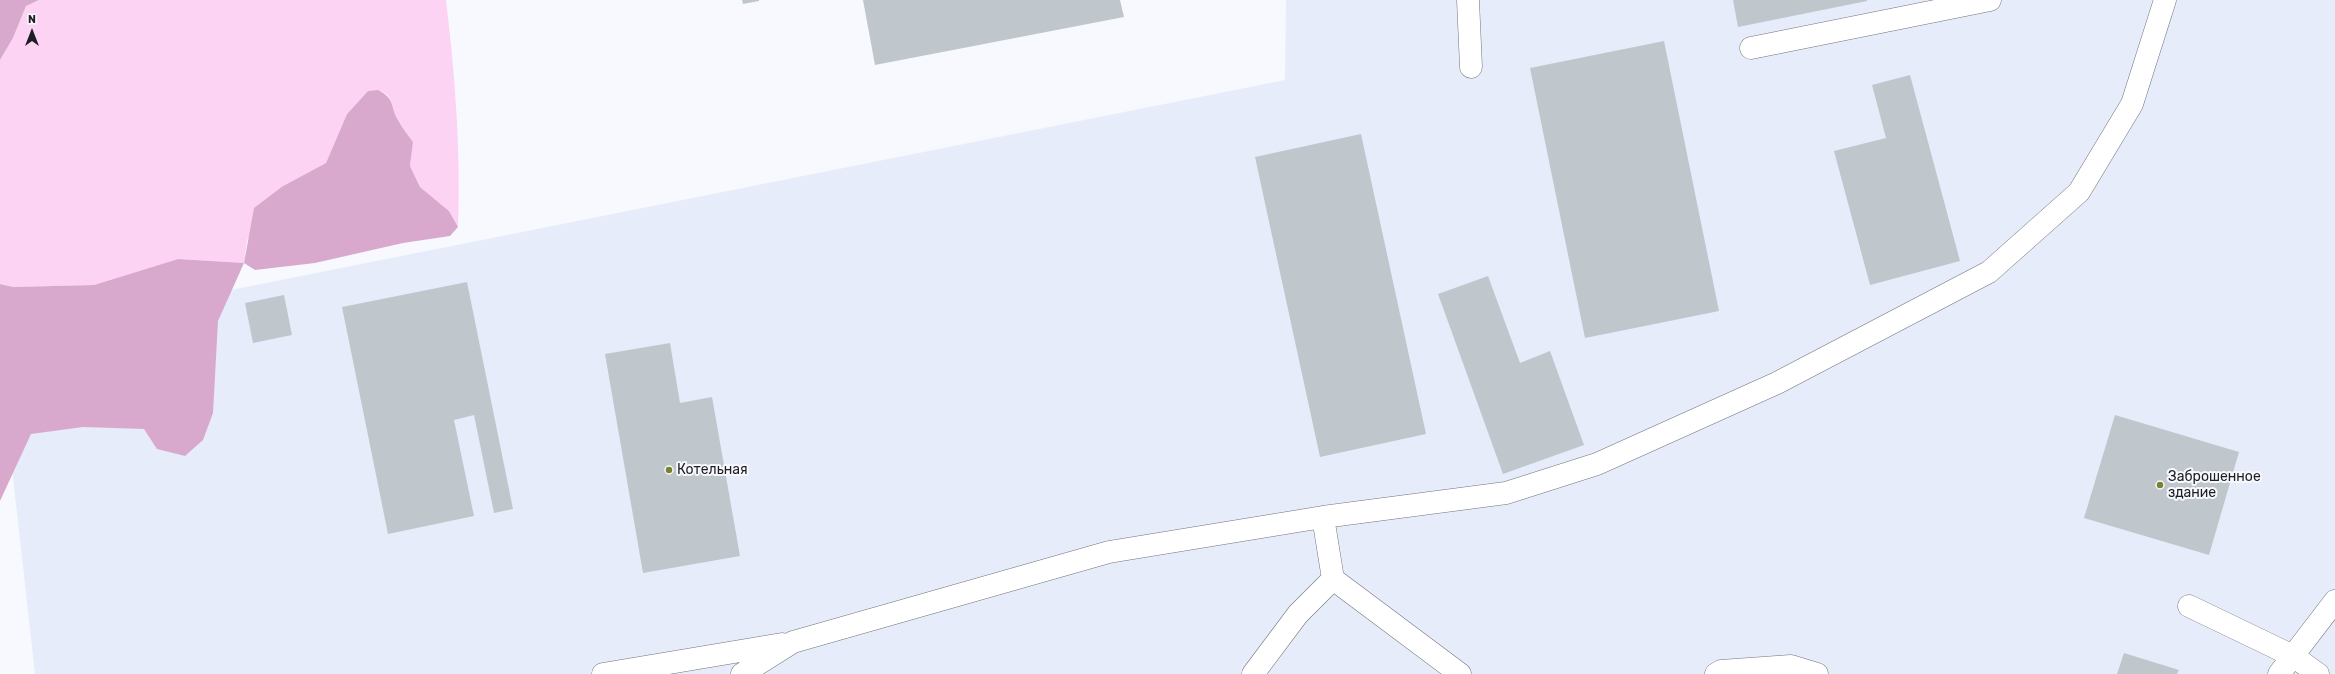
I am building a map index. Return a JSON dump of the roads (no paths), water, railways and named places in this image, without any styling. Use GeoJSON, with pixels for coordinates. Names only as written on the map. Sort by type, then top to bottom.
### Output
{"type":"FeatureCollection","features":[{"type":"Feature","properties":{"kind":"lane"},"geometry":{"type":"LineString","coordinates":[[1468,0],[1471,67]]}},
{"type":"Feature","properties":{"kind":"lane"},"geometry":{"type":"LineString","coordinates":[[1750,48],[1990,0]]}},
{"type":"Feature","properties":{"kind":"lane"},"geometry":{"type":"LineString","coordinates":[[603,674],[793,642],[1109,552],[1323,517],[1506,493],[1597,464],[1777,383],[1989,272],[2079,192],[2132,104],[2166,0]]}},
{"type":"Feature","properties":{"kind":"lane"},"geometry":{"type":"LineString","coordinates":[[1323,517],[1333,579],[1460,674]]}},
{"type":"Feature","properties":{"kind":"lane"},"geometry":{"type":"LineString","coordinates":[[1253,674],[1298,614],[1333,579]]}},
{"type":"Feature","properties":{"kind":"lane"},"geometry":{"type":"LineString","coordinates":[[2279,674],[2335,601]]}},
{"type":"Feature","properties":{"kind":"lane"},"geometry":{"type":"LineString","coordinates":[[2189,606],[2293,656],[2318,674]]}},
{"type":"Feature","properties":{"kind":"lane"},"geometry":{"type":"LineString","coordinates":[[742,674],[793,642]]}},
{"type":"Feature","properties":{"kind":"lane"},"geometry":{"type":"LineString","coordinates":[[1716,674],[1721,672],[1790,666],[1817,674]]}},
{"type":"Feature","properties":{"kind":"place","name":"Котельная"},"geometry":{"type":"Point","coordinates":[669,470]}},
{"type":"Feature","properties":{"kind":"place","name":"Заброшенное здание"},"geometry":{"type":"Point","coordinates":[2160,485]}}]}
